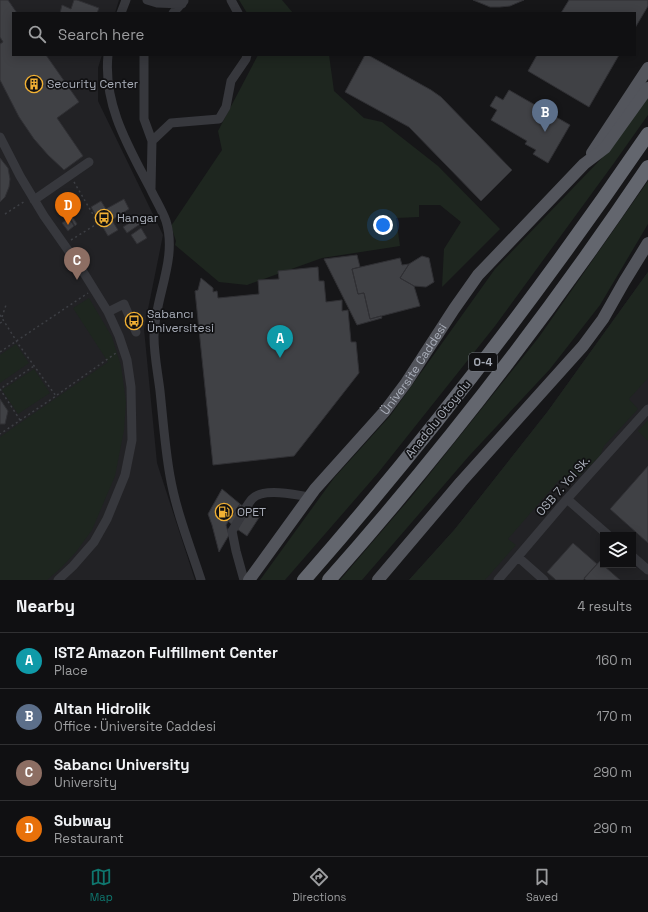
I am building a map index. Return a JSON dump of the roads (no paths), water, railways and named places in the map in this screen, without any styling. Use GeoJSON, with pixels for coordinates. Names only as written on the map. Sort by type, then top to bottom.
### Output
{"type":"FeatureCollection","features":[{"type":"Feature","properties":{"kind":"highway","name":"Anadolu Otoyolu"},"geometry":{"type":"LineString","coordinates":[[304,580],[435,424],[507,331],[564,254],[648,134]]}},
{"type":"Feature","properties":{"kind":"highway","name":"Anadolu Otoyolu"},"geometry":{"type":"LineString","coordinates":[[329,580],[416,477],[501,370],[583,262],[648,167]]}},
{"type":"Feature","properties":{"kind":"main road"},"geometry":{"type":"LineString","coordinates":[[584,164],[648,68]]}},
{"type":"Feature","properties":{"kind":"main road"},"geometry":{"type":"LineString","coordinates":[[584,164],[605,148],[648,88]]}},
{"type":"Feature","properties":{"kind":"main road","name":"Üniversite Caddesi"},"geometry":{"type":"LineString","coordinates":[[249,580],[310,497],[394,400],[478,274],[584,164]]}},
{"type":"Feature","properties":{"kind":"main road"},"geometry":{"type":"LineString","coordinates":[[604,319],[648,242]]}},
{"type":"Feature","properties":{"kind":"main road"},"geometry":{"type":"LineString","coordinates":[[378,580],[461,482],[583,346],[648,258]]}},
{"type":"Feature","properties":{"kind":"street"},"geometry":{"type":"LineString","coordinates":[[121,12],[126,0]]}},
{"type":"Feature","properties":{"kind":"street"},"geometry":{"type":"LineString","coordinates":[[147,0],[157,3],[184,2]]}},
{"type":"Feature","properties":{"kind":"street"},"geometry":{"type":"LineString","coordinates":[[231,0],[237,12]]}},
{"type":"Feature","properties":{"kind":"street"},"geometry":{"type":"LineString","coordinates":[[175,12],[184,2]]}},
{"type":"Feature","properties":{"kind":"street"},"geometry":{"type":"LineString","coordinates":[[108,56],[106,68],[112,108],[125,140],[166,220],[169,236],[170,254],[157,311],[154,337],[170,476],[180,516],[201,580]]}},
{"type":"Feature","properties":{"kind":"street"},"geometry":{"type":"LineString","coordinates":[[144,56],[144,119],[152,141],[150,190]]}},
{"type":"Feature","properties":{"kind":"street"},"geometry":{"type":"LineString","coordinates":[[152,141],[171,123],[219,119],[226,107],[231,81],[247,56]]}},
{"type":"Feature","properties":{"kind":"street"},"geometry":{"type":"LineString","coordinates":[[0,137],[44,216],[94,288],[108,312],[119,336],[127,360],[131,387],[132,440],[125,475],[107,519],[94,542],[73,566],[58,580]]}},
{"type":"Feature","properties":{"kind":"street"},"geometry":{"type":"LineString","coordinates":[[33,198],[89,162]]}},
{"type":"Feature","properties":{"kind":"street"},"geometry":{"type":"LineString","coordinates":[[108,312],[124,304],[136,332]]}},
{"type":"Feature","properties":{"kind":"street","name":"OSB 7. Yol Sk."},"geometry":{"type":"LineString","coordinates":[[498,580],[567,499],[648,410]]}},
{"type":"Feature","properties":{"kind":"street"},"geometry":{"type":"LineString","coordinates":[[244,580],[232,531],[253,499],[263,494],[278,493],[310,497]]}},
{"type":"Feature","properties":{"kind":"street"},"geometry":{"type":"LineString","coordinates":[[567,499],[605,532]]}},
{"type":"Feature","properties":{"kind":"street"},"geometry":{"type":"LineString","coordinates":[[518,557],[544,580]]}},
{"type":"Feature","properties":{"kind":"street"},"geometry":{"type":"LineString","coordinates":[[636,560],[648,570]]}},
{"type":"Feature","properties":{"kind":"place","name":"Security Center"},"geometry":{"type":"Point","coordinates":[34,84]}},
{"type":"Feature","properties":{"kind":"place","name":"Altan Hidrolik"},"geometry":{"type":"Point","coordinates":[545,132]}},
{"type":"Feature","properties":{"kind":"place","name":"Hangar"},"geometry":{"type":"Point","coordinates":[104,218]}},
{"type":"Feature","properties":{"kind":"place","name":"Subway"},"geometry":{"type":"Point","coordinates":[68,225]}},
{"type":"Feature","properties":{"kind":"place","name":"Sabancı University"},"geometry":{"type":"Point","coordinates":[77,280]}},
{"type":"Feature","properties":{"kind":"place","name":"Sabancı Üniversitesi"},"geometry":{"type":"Point","coordinates":[134,321]}},
{"type":"Feature","properties":{"kind":"place","name":"IST2 Amazon Fulfillment Center"},"geometry":{"type":"Point","coordinates":[280,358]}},
{"type":"Feature","properties":{"kind":"place","name":"OPET"},"geometry":{"type":"Point","coordinates":[224,512]}}]}
